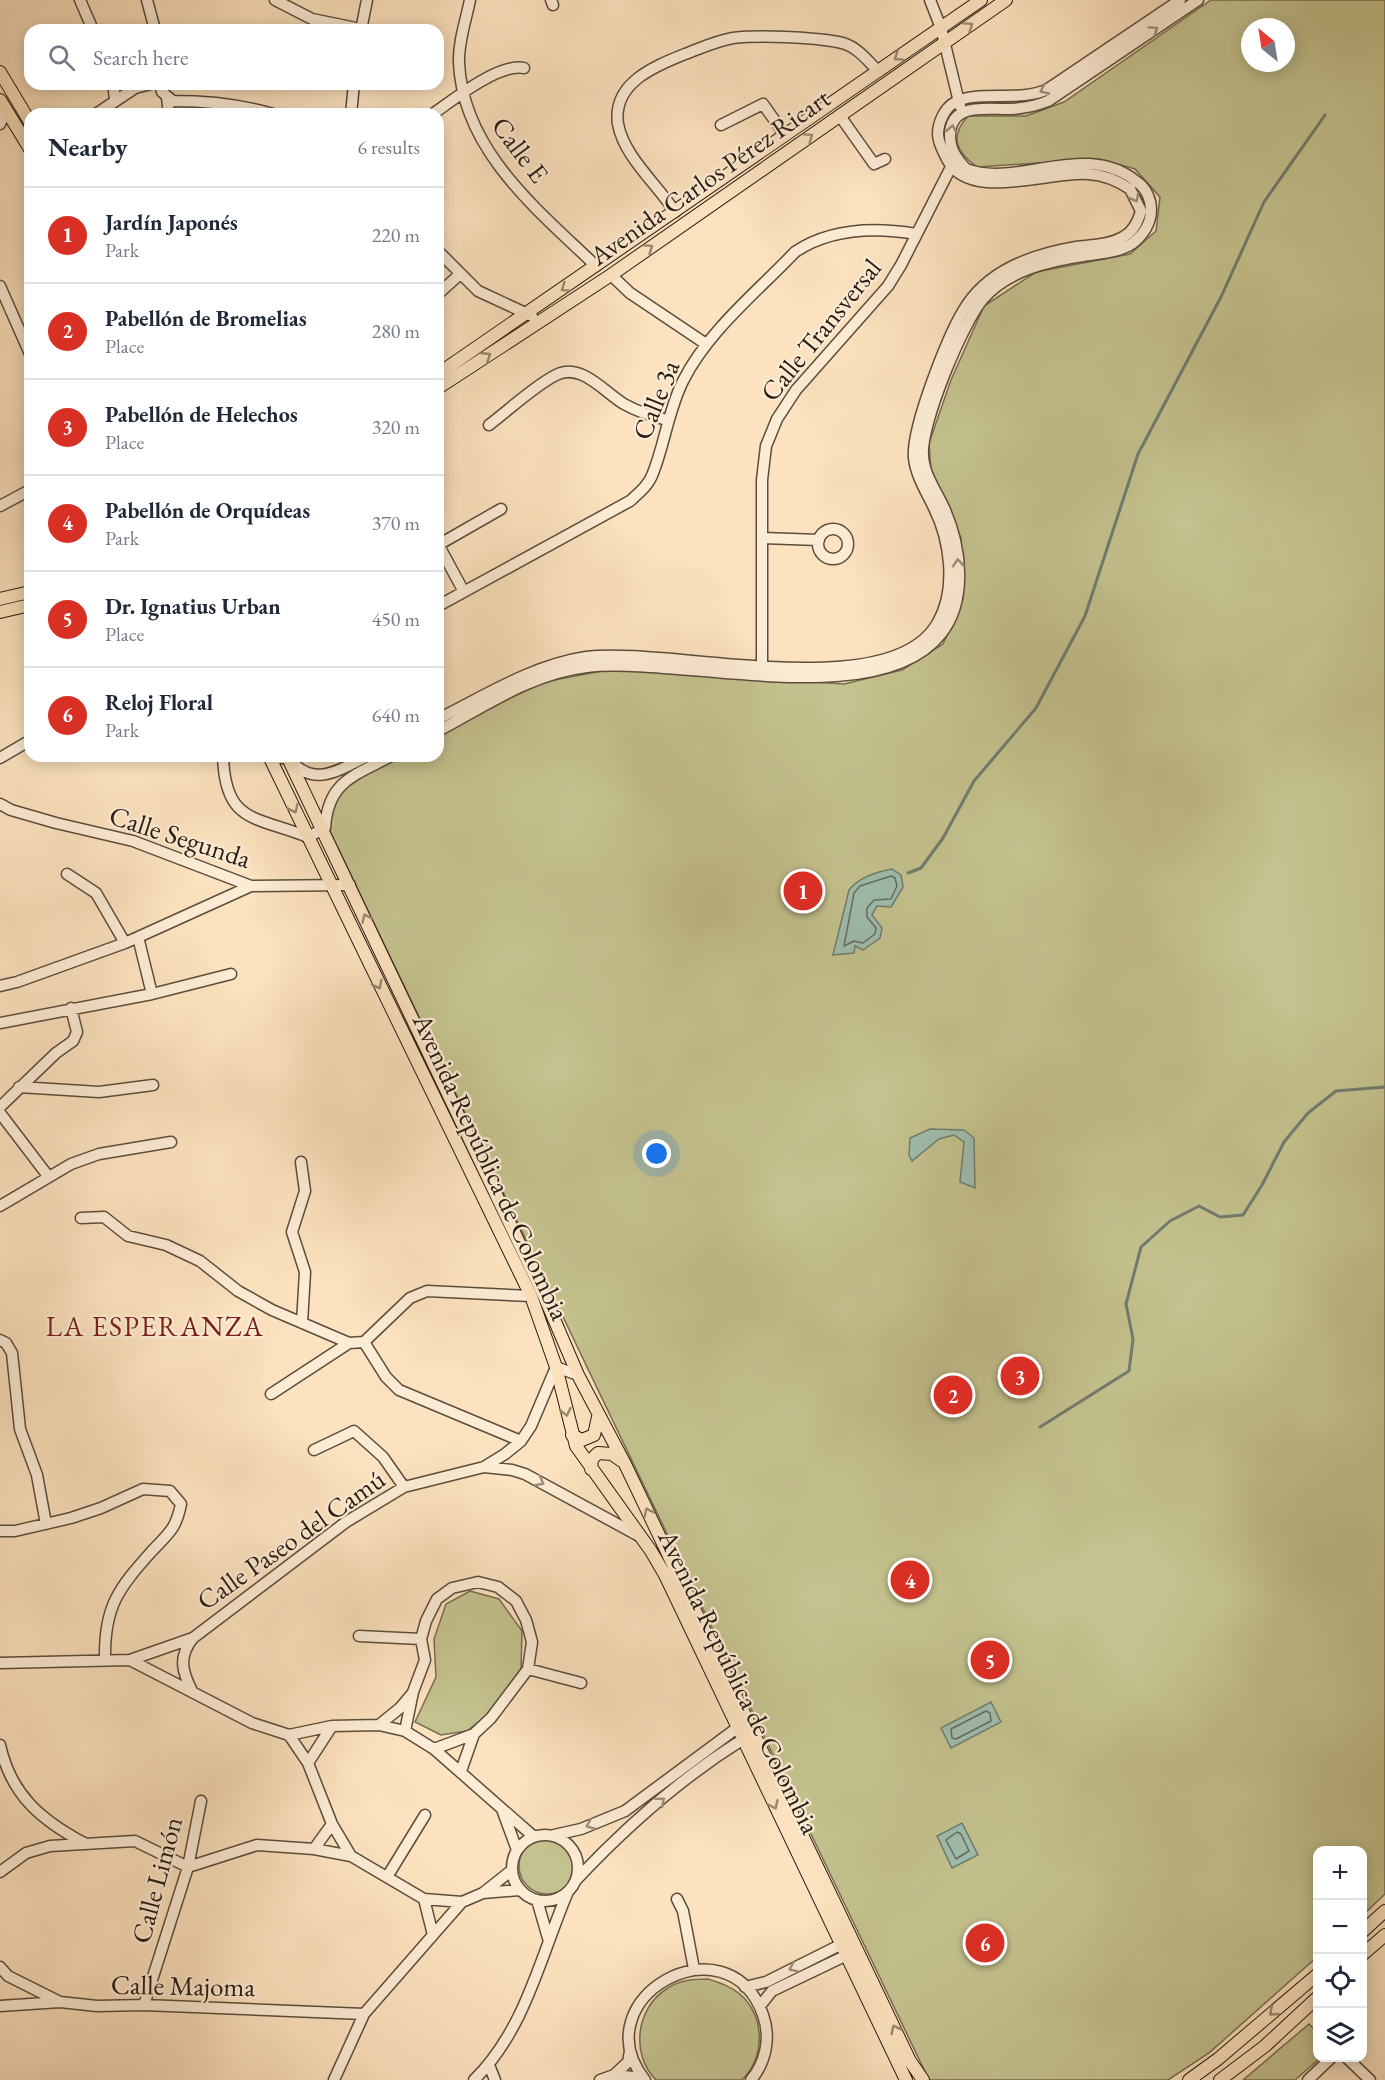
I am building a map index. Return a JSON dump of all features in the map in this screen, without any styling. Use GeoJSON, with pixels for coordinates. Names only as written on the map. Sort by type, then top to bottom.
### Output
{"type":"FeatureCollection","features":[{"type":"Feature","properties":{"kind":"main road","name":"Avenida Carlos Pérez Ricart"},"geometry":{"type":"LineString","coordinates":[[444,384],[534,318],[597,266],[981,0]]}},
{"type":"Feature","properties":{"kind":"main road","name":"Avenida Carlos Pérez Ricart"},"geometry":{"type":"LineString","coordinates":[[444,370],[611,275],[1006,0]]}},
{"type":"Feature","properties":{"kind":"main road"},"geometry":{"type":"LineString","coordinates":[[0,72],[24,112]]}},
{"type":"Feature","properties":{"kind":"main road"},"geometry":{"type":"LineString","coordinates":[[3,105],[24,139]]}},
{"type":"Feature","properties":{"kind":"main road"},"geometry":{"type":"LineString","coordinates":[[0,599],[24,593]]}},
{"type":"Feature","properties":{"kind":"main road"},"geometry":{"type":"LineString","coordinates":[[0,612],[24,606]]}},
{"type":"Feature","properties":{"kind":"main road","name":"Avenida República de Colombia"},"geometry":{"type":"LineString","coordinates":[[271,762],[328,883],[531,1296],[556,1366],[576,1446],[641,1537],[674,1594],[842,1951],[906,2080]]}},
{"type":"Feature","properties":{"kind":"main road","name":"Avenida República de Colombia"},"geometry":{"type":"LineString","coordinates":[[290,762],[542,1291],[598,1417],[625,1464],[846,1929],[910,2061],[923,2080]]}},
{"type":"Feature","properties":{"kind":"main road"},"geometry":{"type":"LineString","coordinates":[[572,1435],[582,1440],[594,1436],[598,1417]]}},
{"type":"Feature","properties":{"kind":"main road"},"geometry":{"type":"LineString","coordinates":[[591,1468],[594,1456],[604,1452],[612,1454],[625,1464]]}},
{"type":"Feature","properties":{"kind":"main road"},"geometry":{"type":"LineString","coordinates":[[1367,1927],[1385,1911]]}},
{"type":"Feature","properties":{"kind":"main road"},"geometry":{"type":"LineString","coordinates":[[1363,1954],[1385,1935]]}},
{"type":"Feature","properties":{"kind":"main road"},"geometry":{"type":"LineString","coordinates":[[1189,2080],[1218,2059],[1313,1977]]}},
{"type":"Feature","properties":{"kind":"main road"},"geometry":{"type":"LineString","coordinates":[[1220,2080],[1265,2046],[1313,2001]]}},
{"type":"Feature","properties":{"kind":"street"},"geometry":{"type":"LineString","coordinates":[[80,0],[90,24]]}},
{"type":"Feature","properties":{"kind":"street"},"geometry":{"type":"LineString","coordinates":[[147,0],[153,24]]}},
{"type":"Feature","properties":{"kind":"street"},"geometry":{"type":"LineString","coordinates":[[275,0],[312,19],[336,24]]}},
{"type":"Feature","properties":{"kind":"street"},"geometry":{"type":"LineString","coordinates":[[362,24],[367,0]]}},
{"type":"Feature","properties":{"kind":"street","name":"Calle E"},"geometry":{"type":"LineString","coordinates":[[470,0],[459,61],[462,94],[473,125],[490,157],[544,216],[597,266]]}},
{"type":"Feature","properties":{"kind":"street"},"geometry":{"type":"LineString","coordinates":[[930,0],[940,28],[962,112]]}},
{"type":"Feature","properties":{"kind":"street"},"geometry":{"type":"LineString","coordinates":[[444,716],[504,690],[573,669],[632,662],[841,676],[887,668],[920,654],[948,625],[958,593],[956,543],[950,522],[926,470],[921,430],[966,324],[985,296],[1007,279],[1033,268],[1070,258],[1120,250],[1139,238],[1150,217],[1151,205],[1143,186],[1125,173],[1103,166],[1083,163],[990,173],[974,177],[951,167],[938,133],[946,110],[958,101],[1038,94],[1074,74],[1180,0]]}},
{"type":"Feature","properties":{"kind":"street"},"geometry":{"type":"LineString","coordinates":[[974,177],[952,149],[950,128],[953,120],[962,112],[972,109],[1027,108],[1048,100],[1198,0]]}},
{"type":"Feature","properties":{"kind":"street"},"geometry":{"type":"LineString","coordinates":[[675,212],[634,156],[622,136],[618,123],[622,98],[638,77],[652,67],[713,43],[748,37],[838,42],[858,51],[878,71]]}},
{"type":"Feature","properties":{"kind":"street"},"geometry":{"type":"LineString","coordinates":[[442,108],[514,65],[524,68]]}},
{"type":"Feature","properties":{"kind":"street"},"geometry":{"type":"LineString","coordinates":[[114,90],[115,99]]}},
{"type":"Feature","properties":{"kind":"street"},"geometry":{"type":"LineString","coordinates":[[104,108],[131,90]]}},
{"type":"Feature","properties":{"kind":"street"},"geometry":{"type":"LineString","coordinates":[[163,90],[168,108]]}},
{"type":"Feature","properties":{"kind":"street"},"geometry":{"type":"LineString","coordinates":[[352,108],[353,90]]}},
{"type":"Feature","properties":{"kind":"street"},"geometry":{"type":"LineString","coordinates":[[167,98],[174,102],[211,100],[251,108]]}},
{"type":"Feature","properties":{"kind":"street"},"geometry":{"type":"LineString","coordinates":[[721,125],[763,104],[785,135]]}},
{"type":"Feature","properties":{"kind":"street"},"geometry":{"type":"LineString","coordinates":[[0,124],[3,105]]}},
{"type":"Feature","properties":{"kind":"street"},"geometry":{"type":"LineString","coordinates":[[840,116],[874,164],[885,159]]}},
{"type":"Feature","properties":{"kind":"street","name":"Calle Transversal"},"geometry":{"type":"LineString","coordinates":[[762,670],[762,480],[766,446],[777,419],[796,390],[888,285],[951,167]]}},
{"type":"Feature","properties":{"kind":"street","name":"Calle 3a"},"geometry":{"type":"LineString","coordinates":[[444,603],[630,501],[643,490],[653,474],[667,420],[683,380],[706,344],[795,252],[826,236],[866,230],[916,234]]}},
{"type":"Feature","properties":{"kind":"street"},"geometry":{"type":"LineString","coordinates":[[444,258],[459,275],[478,291],[534,318]]}},
{"type":"Feature","properties":{"kind":"street"},"geometry":{"type":"LineString","coordinates":[[444,289],[459,275]]}},
{"type":"Feature","properties":{"kind":"street"},"geometry":{"type":"LineString","coordinates":[[611,275],[630,293],[706,344]]}},
{"type":"Feature","properties":{"kind":"street"},"geometry":{"type":"LineString","coordinates":[[0,286],[24,340]]}},
{"type":"Feature","properties":{"kind":"street"},"geometry":{"type":"LineString","coordinates":[[489,425],[556,375],[572,372],[585,376],[641,413],[667,420]]}},
{"type":"Feature","properties":{"kind":"street"},"geometry":{"type":"LineString","coordinates":[[0,506],[24,493]]}},
{"type":"Feature","properties":{"kind":"street"},"geometry":{"type":"LineString","coordinates":[[444,541],[501,509]]}},
{"type":"Feature","properties":{"kind":"street"},"geometry":{"type":"LineString","coordinates":[[762,538],[819,540]]}},
{"type":"Feature","properties":{"kind":"street"},"geometry":{"type":"LineString","coordinates":[[444,555],[464,592]]}},
{"type":"Feature","properties":{"kind":"street"},"geometry":{"type":"LineString","coordinates":[[444,727],[504,690]]}},
{"type":"Feature","properties":{"kind":"street"},"geometry":{"type":"LineString","coordinates":[[0,758],[24,744]]}},
{"type":"Feature","properties":{"kind":"street"},"geometry":{"type":"LineString","coordinates":[[223,762],[225,788],[241,812],[308,837],[324,829],[330,798],[339,784],[380,762]]}},
{"type":"Feature","properties":{"kind":"street"},"geometry":{"type":"LineString","coordinates":[[293,762],[304,772],[322,777],[331,775],[356,762]]}},
{"type":"Feature","properties":{"kind":"street","name":"Calle Segunda"},"geometry":{"type":"LineString","coordinates":[[0,804],[10,810],[56,823],[133,841],[251,886],[328,883],[350,885]]}},
{"type":"Feature","properties":{"kind":"street"},"geometry":{"type":"LineString","coordinates":[[67,874],[96,893],[125,943]]}},
{"type":"Feature","properties":{"kind":"street"},"geometry":{"type":"LineString","coordinates":[[0,986],[125,943],[251,886]]}},
{"type":"Feature","properties":{"kind":"street"},"geometry":{"type":"LineString","coordinates":[[138,937],[152,994]]}},
{"type":"Feature","properties":{"kind":"street"},"geometry":{"type":"LineString","coordinates":[[0,1023],[152,994],[231,974]]}},
{"type":"Feature","properties":{"kind":"street"},"geometry":{"type":"LineString","coordinates":[[0,1107],[18,1087],[76,1036],[71,1008]]}},
{"type":"Feature","properties":{"kind":"street"},"geometry":{"type":"LineString","coordinates":[[18,1087],[99,1092],[153,1085]]}},
{"type":"Feature","properties":{"kind":"street"},"geometry":{"type":"LineString","coordinates":[[0,1113],[48,1176]]}},
{"type":"Feature","properties":{"kind":"street"},"geometry":{"type":"LineString","coordinates":[[0,1206],[48,1176],[99,1154],[171,1142]]}},
{"type":"Feature","properties":{"kind":"street"},"geometry":{"type":"LineString","coordinates":[[301,1162],[305,1191],[292,1232],[305,1272],[302,1323]]}},
{"type":"Feature","properties":{"kind":"street"},"geometry":{"type":"LineString","coordinates":[[81,1218],[104,1217],[128,1236],[166,1245],[200,1261],[238,1291],[302,1323],[349,1343],[364,1342],[410,1298],[427,1291],[531,1296]]}},
{"type":"Feature","properties":{"kind":"street"},"geometry":{"type":"LineString","coordinates":[[0,1340],[6,1343],[12,1353],[20,1429],[37,1475],[46,1524]]}},
{"type":"Feature","properties":{"kind":"street"},"geometry":{"type":"LineString","coordinates":[[364,1342],[387,1377],[399,1390],[521,1441]]}},
{"type":"Feature","properties":{"kind":"street"},"geometry":{"type":"LineString","coordinates":[[271,1394],[349,1343]]}},
{"type":"Feature","properties":{"kind":"street"},"geometry":{"type":"LineString","coordinates":[[556,1366],[578,1375]]}},
{"type":"Feature","properties":{"kind":"street","name":"Calle Paseo del Camú"},"geometry":{"type":"LineString","coordinates":[[0,1663],[130,1660],[193,1638],[346,1522],[404,1487],[484,1467],[521,1441],[531,1426],[556,1366]]}},
{"type":"Feature","properties":{"kind":"street"},"geometry":{"type":"LineString","coordinates":[[314,1450],[354,1431],[383,1457],[404,1487]]}},
{"type":"Feature","properties":{"kind":"street"},"geometry":{"type":"LineString","coordinates":[[484,1467],[525,1474],[641,1537]]}},
{"type":"Feature","properties":{"kind":"street"},"geometry":{"type":"LineString","coordinates":[[0,1531],[46,1524],[101,1508],[143,1489],[170,1491],[181,1504],[177,1523],[138,1567],[114,1600],[105,1630],[105,1659]]}},
{"type":"Feature","properties":{"kind":"street"},"geometry":{"type":"LineString","coordinates":[[405,1731],[413,1692],[424,1660],[421,1639],[426,1621],[437,1599],[452,1588],[478,1582],[498,1587],[516,1601],[526,1620],[532,1642],[528,1669],[491,1718],[474,1734],[434,1749]]}},
{"type":"Feature","properties":{"kind":"street"},"geometry":{"type":"LineString","coordinates":[[359,1636],[421,1639]]}},
{"type":"Feature","properties":{"kind":"street"},"geometry":{"type":"LineString","coordinates":[[192,1691],[182,1668],[184,1649],[193,1638]]}},
{"type":"Feature","properties":{"kind":"street"},"geometry":{"type":"LineString","coordinates":[[130,1660],[252,1723],[289,1735],[332,1726],[379,1725],[405,1731],[434,1749],[461,1771],[533,1836]]}},
{"type":"Feature","properties":{"kind":"street"},"geometry":{"type":"LineString","coordinates":[[528,1669],[581,1683]]}},
{"type":"Feature","properties":{"kind":"street"},"geometry":{"type":"LineString","coordinates":[[379,1725],[413,1692]]}},
{"type":"Feature","properties":{"kind":"street"},"geometry":{"type":"LineString","coordinates":[[308,1763],[332,1726]]}},
{"type":"Feature","properties":{"kind":"street"},"geometry":{"type":"LineString","coordinates":[[461,1771],[474,1734]]}},
{"type":"Feature","properties":{"kind":"street"},"geometry":{"type":"LineString","coordinates":[[517,1850],[533,1836],[554,1835],[580,1829],[625,1811],[739,1734]]}},
{"type":"Feature","properties":{"kind":"street"},"geometry":{"type":"LineString","coordinates":[[474,2080],[489,2065],[532,1992],[548,1938],[567,1894],[577,1879],[616,1838],[739,1734]]}},
{"type":"Feature","properties":{"kind":"street"},"geometry":{"type":"LineString","coordinates":[[289,1735],[308,1763],[332,1824],[351,1856]]}},
{"type":"Feature","properties":{"kind":"street"},"geometry":{"type":"LineString","coordinates":[[0,1745],[4,1762],[14,1783],[31,1806],[51,1826],[85,1843]]}},
{"type":"Feature","properties":{"kind":"street","name":"Calle Limón"},"geometry":{"type":"LineString","coordinates":[[144,2005],[188,1867],[201,1801]]}},
{"type":"Feature","properties":{"kind":"street"},"geometry":{"type":"LineString","coordinates":[[502,1809],[517,1850],[512,1870],[520,1890]]}},
{"type":"Feature","properties":{"kind":"street"},"geometry":{"type":"LineString","coordinates":[[387,1877],[425,1815]]}},
{"type":"Feature","properties":{"kind":"street"},"geometry":{"type":"LineString","coordinates":[[314,1849],[332,1824]]}},
{"type":"Feature","properties":{"kind":"street"},"geometry":{"type":"LineString","coordinates":[[50,1846],[51,1826]]}},
{"type":"Feature","properties":{"kind":"street"},"geometry":{"type":"LineString","coordinates":[[554,1835],[573,1848],[578,1858],[577,1879]]}},
{"type":"Feature","properties":{"kind":"street"},"geometry":{"type":"LineString","coordinates":[[0,1872],[20,1857],[50,1846],[135,1841],[188,1867],[257,1845],[314,1849],[351,1856],[424,1899],[462,1902]]}},
{"type":"Feature","properties":{"kind":"street"},"geometry":{"type":"LineString","coordinates":[[334,2080],[364,2014],[462,1902],[483,1893],[512,1870]]}},
{"type":"Feature","properties":{"kind":"street"},"geometry":{"type":"LineString","coordinates":[[483,1893],[520,1890],[537,1900],[548,1901],[567,1894]]}},
{"type":"Feature","properties":{"kind":"street"},"geometry":{"type":"LineString","coordinates":[[424,1899],[433,1935]]}},
{"type":"Feature","properties":{"kind":"street"},"geometry":{"type":"LineString","coordinates":[[676,1899],[683,1911],[694,1969]]}},
{"type":"Feature","properties":{"kind":"street"},"geometry":{"type":"LineString","coordinates":[[537,1900],[548,1938]]}},
{"type":"Feature","properties":{"kind":"street"},"geometry":{"type":"LineString","coordinates":[[745,1987],[766,1982],[842,1951]]}},
{"type":"Feature","properties":{"kind":"street"},"geometry":{"type":"LineString","coordinates":[[760,2006],[772,1992],[842,1951]]}},
{"type":"Feature","properties":{"kind":"street"},"geometry":{"type":"LineString","coordinates":[[0,1967],[8,1976],[60,2002]]}},
{"type":"Feature","properties":{"kind":"street"},"geometry":{"type":"LineString","coordinates":[[600,2080],[614,2075],[628,2062],[633,2015],[651,1988],[663,1979],[694,1969],[721,1973],[745,1987],[760,2006],[767,2041],[757,2078]]}},
{"type":"Feature","properties":{"kind":"street","name":"Calle Majoma"},"geometry":{"type":"LineString","coordinates":[[0,2006],[60,2002],[97,2006],[144,2005],[364,2014]]}},
{"type":"Feature","properties":{"kind":"street"},"geometry":{"type":"LineString","coordinates":[[630,2047],[634,2063],[644,2079]]}},
{"type":"Feature","properties":{"kind":"street"},"geometry":{"type":"LineString","coordinates":[[1308,2080],[1327,2062]]}},
{"type":"Feature","properties":{"kind":"street"},"geometry":{"type":"LineString","coordinates":[[1351,2062],[1370,2080]]}},
{"type":"Feature","properties":{"kind":"street"},"geometry":{"type":"LineString","coordinates":[[489,2065],[495,2080]]}},
{"type":"Feature","properties":{"kind":"street"},"geometry":{"type":"LineString","coordinates":[[614,2075],[644,2079]]}},
{"type":"Feature","properties":{"kind":"shaded area"},"geometry":{"type":"Polygon","coordinates":[[[1211,0],[1385,0],[1385,1894],[1367,1911],[1367,1846],[1313,1846],[1313,1961],[1209,2053],[1168,2080],[929,2080],[329,829],[330,810],[342,787],[386,762],[444,762],[444,729],[544,682],[612,669],[844,684],[902,670],[943,644],[963,599],[961,538],[931,469],[929,443],[951,380],[984,306],[1036,272],[1130,254],[1156,231],[1160,197],[1135,169],[1099,159],[977,167],[964,156],[958,144],[958,131],[968,116],[1026,116],[1064,102],[1211,0]]]}},
{"type":"Feature","properties":{"kind":"shaded area"},"geometry":{"type":"Polygon","coordinates":[[[470,1591],[499,1599],[522,1631],[521,1669],[487,1715],[467,1731],[441,1735],[415,1722],[436,1677],[434,1639],[446,1604],[470,1591]]]}},
{"type":"Feature","properties":{"kind":"shaded area"},"geometry":{"type":"Polygon","coordinates":[[[541,1838],[553,1838],[563,1842],[571,1850],[575,1866],[571,1882],[563,1890],[553,1894],[541,1894],[531,1890],[523,1882],[519,1872],[519,1860],[523,1850],[531,1842],[541,1838]]]}},
{"type":"Feature","properties":{"kind":"shaded area"},"geometry":{"type":"Polygon","coordinates":[[[708,1979],[737,1992],[752,2008],[759,2029],[755,2061],[742,2080],[656,2080],[642,2057],[640,2044],[640,2031],[649,2007],[657,1996],[677,1983],[708,1979]]]}},
{"type":"Feature","properties":{"kind":"shaded area"},"geometry":{"type":"Polygon","coordinates":[[[1309,2024],[1313,2028],[1313,2062],[1315,2062],[1295,2080],[1243,2080],[1309,2024]]]}},
{"type":"Feature","properties":{"kind":"water"},"geometry":{"type":"Polygon","coordinates":[[[892,869],[901,875],[903,887],[891,907],[877,906],[872,915],[882,928],[880,938],[863,950],[855,946],[854,953],[833,955],[849,890],[868,876],[892,869]]]}},
{"type":"Feature","properties":{"kind":"water"},"geometry":{"type":"Polygon","coordinates":[[[930,1129],[964,1130],[974,1138],[975,1188],[960,1182],[964,1142],[954,1135],[939,1139],[912,1161],[909,1155],[910,1138],[930,1129]]]}},
{"type":"Feature","properties":{"kind":"water"},"geometry":{"type":"Polygon","coordinates":[[[991,1702],[1001,1722],[951,1748],[941,1728],[991,1702]]]}},
{"type":"Feature","properties":{"kind":"water"},"geometry":{"type":"Polygon","coordinates":[[[962,1823],[978,1855],[952,1868],[937,1836],[962,1823]]]}},
{"type":"Feature","properties":{"kind":"waterway"},"geometry":{"type":"LineString","coordinates":[[908,873],[921,868],[943,838],[974,781],[1036,708],[1085,616],[1138,454],[1221,297],[1264,202],[1325,115]]}},
{"type":"Feature","properties":{"kind":"waterway"},"geometry":{"type":"LineString","coordinates":[[1040,1427],[1129,1371],[1133,1339],[1126,1304],[1141,1247],[1170,1221],[1199,1206],[1220,1217],[1243,1215],[1262,1185],[1284,1142],[1308,1113],[1336,1091],[1385,1087]]}},
{"type":"Feature","properties":{"kind":"place","name":"Jardín Japonés"},"geometry":{"type":"Point","coordinates":[803,891]}},
{"type":"Feature","properties":{"kind":"place","name":"Pabellón de Helechos"},"geometry":{"type":"Point","coordinates":[1020,1376]}},
{"type":"Feature","properties":{"kind":"place","name":"Pabellón de Bromelias"},"geometry":{"type":"Point","coordinates":[953,1395]}},
{"type":"Feature","properties":{"kind":"place","name":"Pabellón de Orquídeas"},"geometry":{"type":"Point","coordinates":[910,1580]}},
{"type":"Feature","properties":{"kind":"place","name":"Dr. Ignatius Urban"},"geometry":{"type":"Point","coordinates":[990,1660]}},
{"type":"Feature","properties":{"kind":"place","name":"Reloj Floral"},"geometry":{"type":"Point","coordinates":[985,1943]}},
{"type":"Feature","properties":{"kind":"district","name":"LA ESPERANZA"},"geometry":{"type":"Point","coordinates":[155,1326]}}]}
